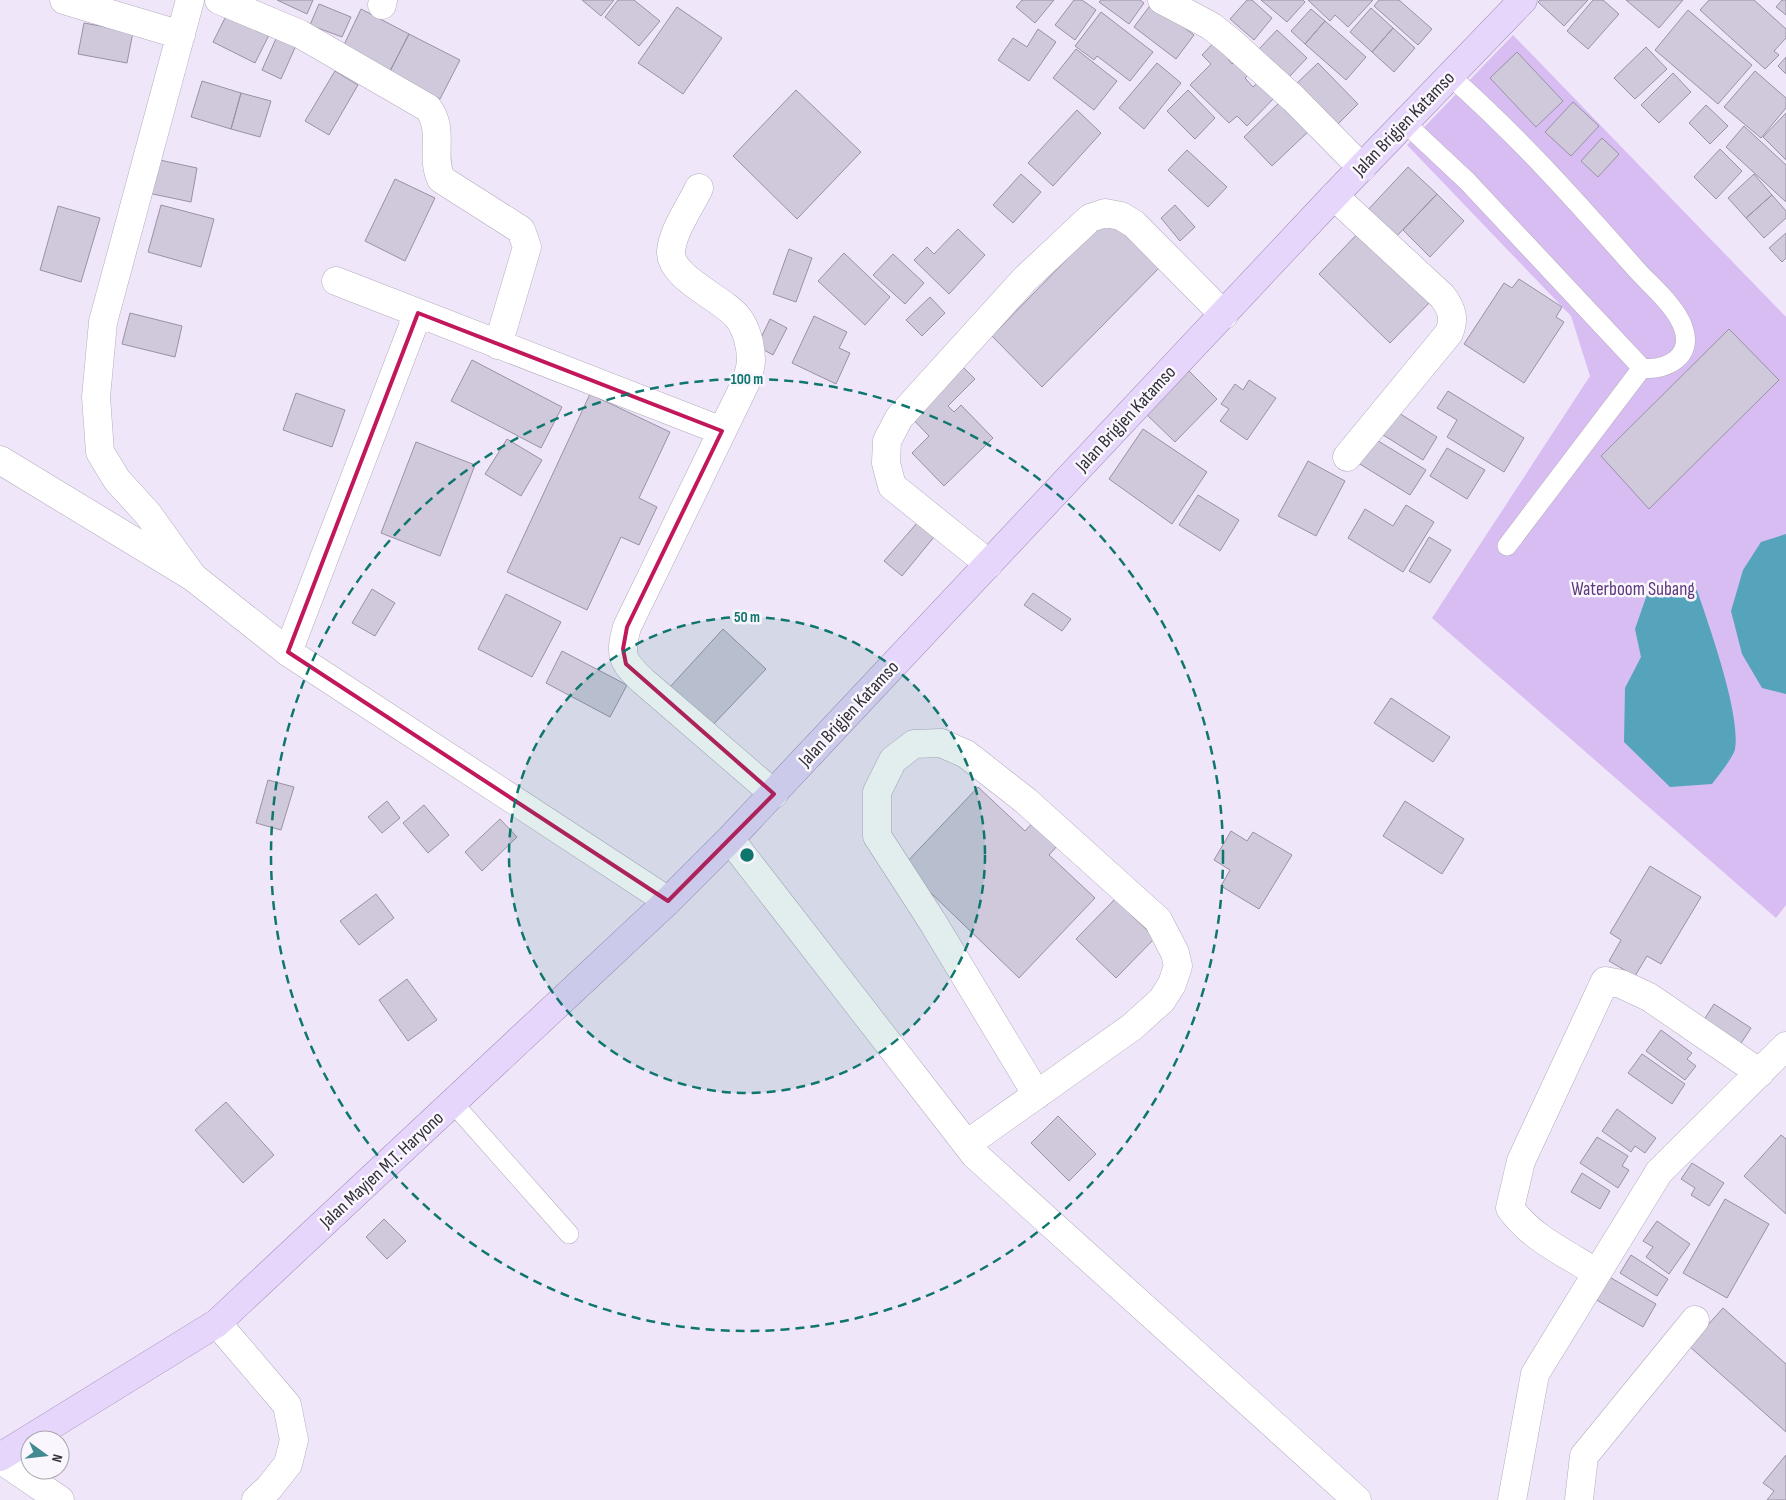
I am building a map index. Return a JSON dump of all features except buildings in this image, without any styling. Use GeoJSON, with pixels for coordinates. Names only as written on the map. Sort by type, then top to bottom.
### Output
{"type":"FeatureCollection","features":[{"type":"Feature","properties":{"kind":"main road","name":"Jalan Brigjen Katamso"},"geometry":{"type":"LineString","coordinates":[[730,840],[1334,196],[1523,0]]}},
{"type":"Feature","properties":{"kind":"main road","name":"Jalan Mayjen M.T. Haryono"},"geometry":{"type":"LineString","coordinates":[[0,1458],[218,1323],[668,901],[730,840]]}},
{"type":"Feature","properties":{"kind":"street"},"geometry":{"type":"LineString","coordinates":[[64,0],[180,36]]}},
{"type":"Feature","properties":{"kind":"street"},"geometry":{"type":"LineString","coordinates":[[190,0],[103,322],[96,397],[100,452],[117,480],[148,514],[192,577]]}},
{"type":"Feature","properties":{"kind":"street"},"geometry":{"type":"LineString","coordinates":[[219,0],[300,34],[428,108],[436,117],[438,132],[435,166],[441,179],[521,230],[527,247],[498,345]]}},
{"type":"Feature","properties":{"kind":"street"},"geometry":{"type":"LineString","coordinates":[[1162,0],[1211,26],[1231,42],[1294,99],[1362,168]]}},
{"type":"Feature","properties":{"kind":"street"},"geometry":{"type":"LineString","coordinates":[[699,188],[674,239],[670,253],[676,268],[692,283],[719,301],[739,319],[748,338],[751,360],[746,382],[627,627],[624,639],[624,659],[626,664],[643,681],[774,794]]}},
{"type":"Feature","properties":{"kind":"street"},"geometry":{"type":"LineString","coordinates":[[1334,196],[1442,296],[1452,314],[1453,323],[1449,333],[1347,457]]}},
{"type":"Feature","properties":{"kind":"street"},"geometry":{"type":"LineString","coordinates":[[989,564],[892,486],[886,463],[887,441],[899,418],[1025,279],[1090,218],[1105,213],[1121,216],[1134,224],[1224,315]]}},
{"type":"Feature","properties":{"kind":"street"},"geometry":{"type":"LineString","coordinates":[[336,282],[722,431]]}},
{"type":"Feature","properties":{"kind":"street"},"geometry":{"type":"LineString","coordinates":[[288,652],[418,313]]}},
{"type":"Feature","properties":{"kind":"street"},"geometry":{"type":"LineString","coordinates":[[0,460],[192,577],[288,652],[668,901]]}},
{"type":"Feature","properties":{"kind":"street"},"geometry":{"type":"LineString","coordinates":[[967,1144],[1132,1027],[1162,1000],[1172,984],[1178,966],[1175,953],[1158,920],[1026,800],[966,754],[941,743],[914,744],[893,760],[877,792],[877,836],[932,921],[1037,1094]]}},
{"type":"Feature","properties":{"kind":"street"},"geometry":{"type":"LineString","coordinates":[[730,840],[967,1144],[983,1161],[1357,1500]]}},
{"type":"Feature","properties":{"kind":"street"},"geometry":{"type":"LineString","coordinates":[[1597,1273],[1540,1238],[1520,1222],[1510,1208],[1522,1161],[1604,981],[1621,984],[1649,998],[1760,1073]]}},
{"type":"Feature","properties":{"kind":"street"},"geometry":{"type":"LineString","coordinates":[[1512,1500],[1535,1374],[1659,1172],[1786,1046]]}},
{"type":"Feature","properties":{"kind":"street"},"geometry":{"type":"LineString","coordinates":[[1579,1500],[1584,1456],[1695,1320]]}},
{"type":"Feature","properties":{"kind":"street"},"geometry":{"type":"LineString","coordinates":[[218,1323],[287,1405],[294,1440],[288,1464],[269,1488],[256,1500]]}},
{"type":"Feature","properties":{"kind":"street"},"geometry":{"type":"LineString","coordinates":[[0,1458],[60,1500]]}},
{"type":"Feature","properties":{"kind":"lane"},"geometry":{"type":"LineString","coordinates":[[1405,123],[1467,181],[1642,368],[1661,368],[1674,362],[1684,351],[1685,336],[1678,317],[1596,224],[1484,106],[1450,76]]}},
{"type":"Feature","properties":{"kind":"lane"},"geometry":{"type":"LineString","coordinates":[[1507,546],[1642,368]]}},
{"type":"Feature","properties":{"kind":"lane"},"geometry":{"type":"LineString","coordinates":[[453,1103],[569,1234]]}},
{"type":"Feature","properties":{"kind":"highlighted area"},"geometry":{"type":"Polygon","coordinates":[[[418,313],[722,431],[627,627],[623,649],[626,664],[774,794],[668,901],[288,652],[418,313]]]}},
{"type":"Feature","properties":{"kind":"green space","name":"Waterboom Subang"},"geometry":{"type":"Polygon","coordinates":[[[1513,35],[1786,317],[1786,905],[1776,918],[1432,618],[1590,376],[1571,316],[1407,145],[1513,35]]]}},
{"type":"Feature","properties":{"kind":"water"},"geometry":{"type":"Polygon","coordinates":[[[1786,534],[1786,694],[1762,688],[1742,654],[1731,611],[1743,570],[1761,542],[1786,534]]]}},
{"type":"Feature","properties":{"kind":"water"},"geometry":{"type":"Polygon","coordinates":[[[1651,583],[1697,590],[1723,670],[1733,714],[1736,734],[1735,749],[1725,767],[1712,784],[1670,787],[1624,742],[1625,688],[1641,657],[1635,629],[1651,583]]]}}]}
